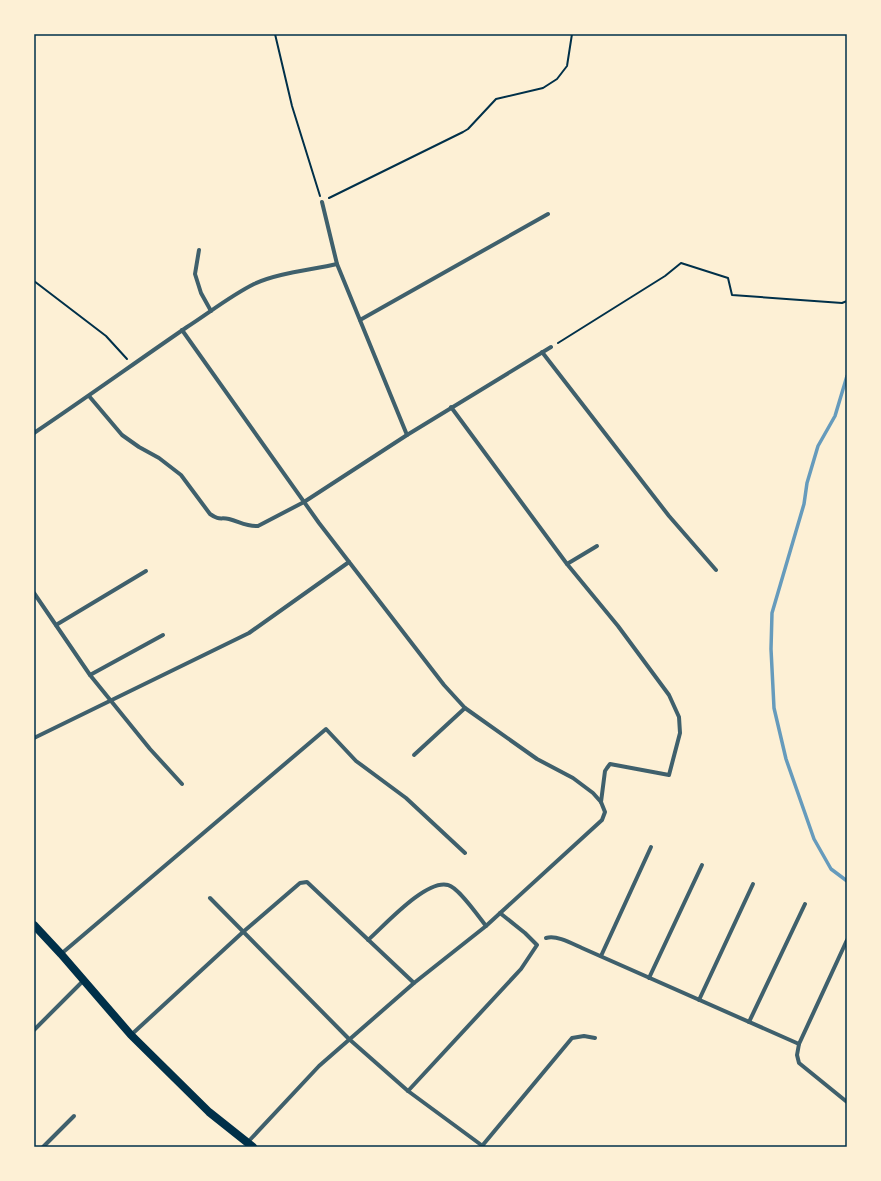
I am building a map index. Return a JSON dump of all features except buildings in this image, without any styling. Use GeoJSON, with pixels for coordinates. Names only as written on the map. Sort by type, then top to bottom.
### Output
{"type":"FeatureCollection","features":[{"type":"Feature","properties":{"kind":"main road"},"geometry":{"type":"LineString","coordinates":[[34,925],[131,1035],[209,1112],[250,1145]]}},
{"type":"Feature","properties":{"kind":"street"},"geometry":{"type":"LineString","coordinates":[[322,202],[336,264],[407,435]]}},
{"type":"Feature","properties":{"kind":"street"},"geometry":{"type":"LineString","coordinates":[[360,320],[548,214]]}},
{"type":"Feature","properties":{"kind":"street"},"geometry":{"type":"LineString","coordinates":[[199,250],[196,274],[201,293],[211,311]]}},
{"type":"Feature","properties":{"kind":"street"},"geometry":{"type":"LineString","coordinates":[[34,432],[89,396],[132,364],[236,294],[255,284],[275,277],[336,264]]}},
{"type":"Feature","properties":{"kind":"street"},"geometry":{"type":"LineString","coordinates":[[182,330],[319,523],[444,685],[465,708],[537,759],[573,778],[593,793],[601,802],[605,812],[602,820],[486,926],[414,983],[319,1066],[250,1145]]}},
{"type":"Feature","properties":{"kind":"street"},"geometry":{"type":"LineString","coordinates":[[89,396],[122,435],[139,447],[159,458],[181,475],[210,514],[215,518],[228,519],[246,525],[258,526],[304,502],[407,435],[552,347]]}},
{"type":"Feature","properties":{"kind":"street"},"geometry":{"type":"LineString","coordinates":[[542,352],[664,510],[716,570]]}},
{"type":"Feature","properties":{"kind":"street"},"geometry":{"type":"LineString","coordinates":[[452,407],[567,564],[618,626],[668,695],[679,717],[680,733],[669,775],[610,764],[606,768],[605,772],[601,802]]}},
{"type":"Feature","properties":{"kind":"street"},"geometry":{"type":"LineString","coordinates":[[567,564],[597,546]]}},
{"type":"Feature","properties":{"kind":"street"},"geometry":{"type":"LineString","coordinates":[[34,738],[249,633],[349,562]]}},
{"type":"Feature","properties":{"kind":"street"},"geometry":{"type":"LineString","coordinates":[[56,625],[146,571]]}},
{"type":"Feature","properties":{"kind":"street"},"geometry":{"type":"LineString","coordinates":[[34,594],[90,675],[150,749],[182,784]]}},
{"type":"Feature","properties":{"kind":"street"},"geometry":{"type":"LineString","coordinates":[[90,675],[163,635]]}},
{"type":"Feature","properties":{"kind":"street"},"geometry":{"type":"LineString","coordinates":[[414,755],[465,708]]}},
{"type":"Feature","properties":{"kind":"street"},"geometry":{"type":"LineString","coordinates":[[61,954],[326,729],[356,761],[406,798],[465,853]]}},
{"type":"Feature","properties":{"kind":"street"},"geometry":{"type":"LineString","coordinates":[[601,956],[651,847]]}},
{"type":"Feature","properties":{"kind":"street"},"geometry":{"type":"LineString","coordinates":[[649,978],[702,865]]}},
{"type":"Feature","properties":{"kind":"street"},"geometry":{"type":"LineString","coordinates":[[131,1035],[242,932],[300,883],[307,882],[414,983]]}},
{"type":"Feature","properties":{"kind":"street"},"geometry":{"type":"LineString","coordinates":[[700,1000],[753,884]]}},
{"type":"Feature","properties":{"kind":"street"},"geometry":{"type":"LineString","coordinates":[[368,940],[418,894],[436,885],[448,885],[453,888],[469,904],[486,926]]}},
{"type":"Feature","properties":{"kind":"street"},"geometry":{"type":"LineString","coordinates":[[210,898],[349,1039],[408,1091],[483,1146],[572,1038],[584,1036],[595,1038]]}},
{"type":"Feature","properties":{"kind":"street"},"geometry":{"type":"LineString","coordinates":[[749,1022],[805,904]]}},
{"type":"Feature","properties":{"kind":"street"},"geometry":{"type":"LineString","coordinates":[[408,1091],[521,969],[537,945],[525,933],[500,913]]}},
{"type":"Feature","properties":{"kind":"street"},"geometry":{"type":"LineString","coordinates":[[546,938],[558,938],[601,956],[799,1044]]}},
{"type":"Feature","properties":{"kind":"street"},"geometry":{"type":"LineString","coordinates":[[847,940],[799,1044],[796,1055],[799,1063],[847,1102]]}},
{"type":"Feature","properties":{"kind":"street"},"geometry":{"type":"LineString","coordinates":[[34,1030],[84,980]]}},
{"type":"Feature","properties":{"kind":"street"},"geometry":{"type":"LineString","coordinates":[[43,1147],[74,1116]]}},
{"type":"Feature","properties":{"kind":"path"},"geometry":{"type":"LineString","coordinates":[[275,34],[292,106],[322,202],[463,132],[468,129],[496,99],[543,88],[552,83],[563,73],[567,66],[572,34]]}},
{"type":"Feature","properties":{"kind":"path"},"geometry":{"type":"LineString","coordinates":[[552,347],[666,276],[681,263],[728,278],[732,295],[842,303],[847,301]]}},
{"type":"Feature","properties":{"kind":"path"},"geometry":{"type":"LineString","coordinates":[[34,281],[106,336],[132,364]]}},
{"type":"Feature","properties":{"kind":"waterway"},"geometry":{"type":"LineString","coordinates":[[847,376],[835,416],[818,446],[807,483],[804,504],[772,613],[771,649],[774,708],[786,759],[814,839],[831,869],[847,881]]}}]}
